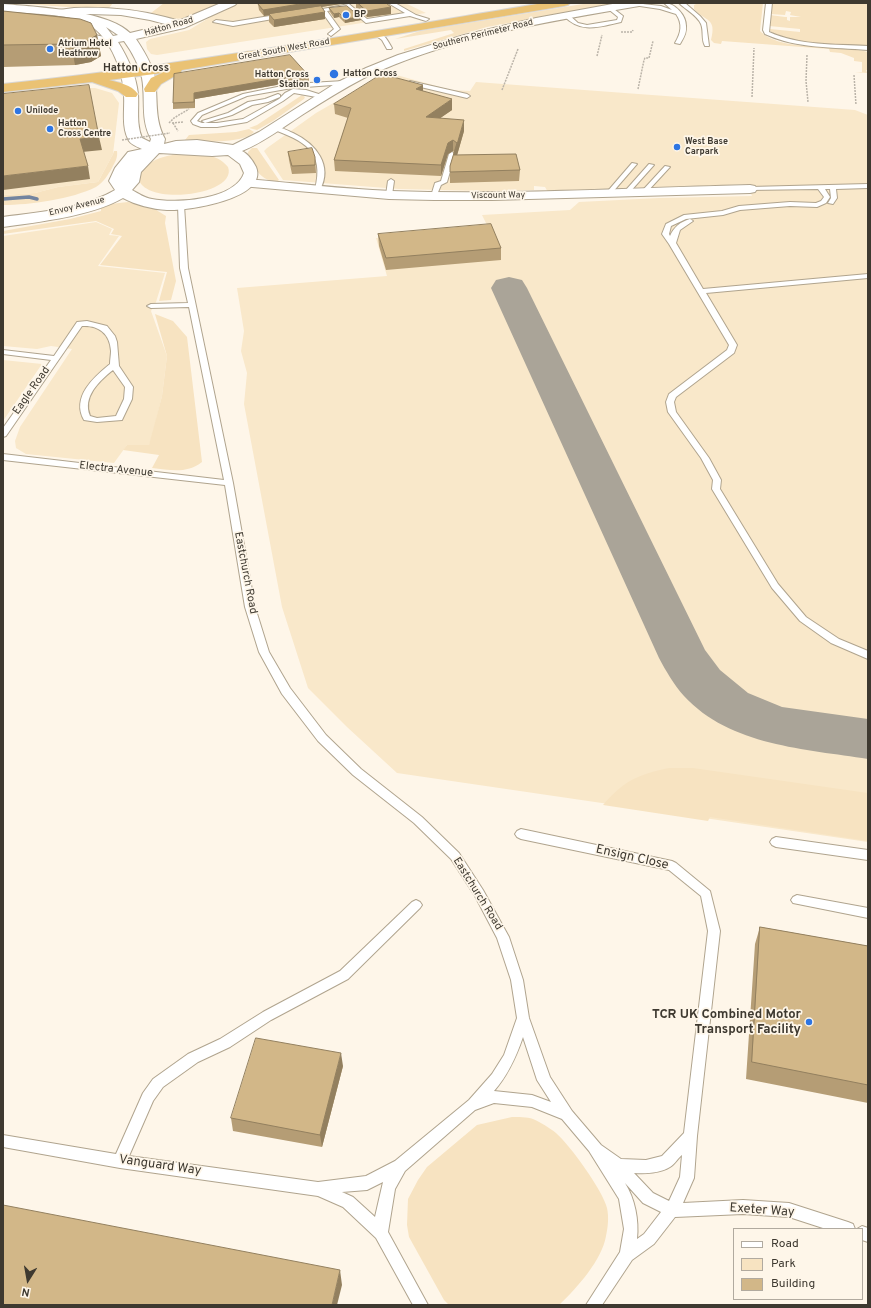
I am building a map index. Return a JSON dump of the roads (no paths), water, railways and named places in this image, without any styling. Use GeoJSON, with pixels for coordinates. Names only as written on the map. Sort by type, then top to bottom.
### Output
{"type":"FeatureCollection","features":[{"type":"Feature","properties":{"kind":"highway","name":"Great South West Road"},"geometry":{"type":"LineString","coordinates":[[147,75],[331,34],[527,3]]}},
{"type":"Feature","properties":{"kind":"highway","name":"Great South West Road"},"geometry":{"type":"LineString","coordinates":[[3,79],[125,70],[147,75],[191,66],[564,3]]}},
{"type":"Feature","properties":{"kind":"highway"},"geometry":{"type":"LineString","coordinates":[[147,75],[154,83],[165,75],[191,66]]}},
{"type":"Feature","properties":{"kind":"highway","name":"Great South West Road"},"geometry":{"type":"LineString","coordinates":[[3,88],[87,79],[125,70]]}},
{"type":"Feature","properties":{"kind":"highway"},"geometry":{"type":"LineString","coordinates":[[87,79],[123,88],[131,94]]}},
{"type":"Feature","properties":{"kind":"street","name":"Hatton Road"},"geometry":{"type":"LineString","coordinates":[[110,40],[180,25],[231,3]]}},
{"type":"Feature","properties":{"kind":"street","name":"Southern Perimeter Road"},"geometry":{"type":"LineString","coordinates":[[230,150],[274,128],[320,95],[370,71],[419,52],[467,37],[566,15],[637,3]]}},
{"type":"Feature","properties":{"kind":"street"},"geometry":{"type":"LineString","coordinates":[[3,8],[59,13],[87,19],[108,24],[118,28],[135,47],[147,75],[149,116],[153,132],[158,139],[155,149],[145,161],[134,169],[132,174],[132,182],[123,191],[147,202],[181,205],[202,203],[216,199],[234,192],[246,183],[236,173],[234,165],[229,159],[230,150],[174,152],[155,149],[136,140],[131,126],[131,94],[125,70],[110,40],[97,25],[87,19]]}},
{"type":"Feature","properties":{"kind":"street"},"geometry":{"type":"LineString","coordinates":[[59,13],[89,11],[126,12],[180,25]]}},
{"type":"Feature","properties":{"kind":"street","name":"Viscount Way"},"geometry":{"type":"LineString","coordinates":[[246,183],[389,195],[434,196],[750,189]]}},
{"type":"Feature","properties":{"kind":"street","name":"Envoy Avenue"},"geometry":{"type":"LineString","coordinates":[[3,212],[53,205],[98,193],[123,191]]}},
{"type":"Feature","properties":{"kind":"street","name":"Envoy Avenue"},"geometry":{"type":"LineString","coordinates":[[3,222],[79,208],[108,200],[123,191]]}},
{"type":"Feature","properties":{"kind":"lane"},"geometry":{"type":"LineString","coordinates":[[391,3],[410,14],[426,19]]}},
{"type":"Feature","properties":{"kind":"lane"},"geometry":{"type":"LineString","coordinates":[[637,3],[681,14]]}},
{"type":"Feature","properties":{"kind":"lane"},"geometry":{"type":"LineString","coordinates":[[667,3],[681,14],[684,26],[682,38],[678,43]]}},
{"type":"Feature","properties":{"kind":"lane"},"geometry":{"type":"LineString","coordinates":[[682,3],[690,5],[691,11],[703,22],[705,27],[703,39],[707,45]]}},
{"type":"Feature","properties":{"kind":"lane"},"geometry":{"type":"LineString","coordinates":[[769,3],[766,30],[767,33],[773,36],[791,42],[868,48]]}},
{"type":"Feature","properties":{"kind":"lane"},"geometry":{"type":"LineString","coordinates":[[301,13],[352,5],[366,21],[410,14]]}},
{"type":"Feature","properties":{"kind":"lane"},"geometry":{"type":"LineString","coordinates":[[323,10],[337,29],[331,34]]}},
{"type":"Feature","properties":{"kind":"lane"},"geometry":{"type":"LineString","coordinates":[[216,22],[233,24],[288,16]]}},
{"type":"Feature","properties":{"kind":"lane"},"geometry":{"type":"LineString","coordinates":[[377,34],[384,40],[389,48]]}},
{"type":"Feature","properties":{"kind":"lane"},"geometry":{"type":"LineString","coordinates":[[81,35],[110,40]]}},
{"type":"Feature","properties":{"kind":"lane"},"geometry":{"type":"LineString","coordinates":[[370,71],[399,81]]}},
{"type":"Feature","properties":{"kind":"lane"},"geometry":{"type":"LineString","coordinates":[[406,82],[467,96]]}},
{"type":"Feature","properties":{"kind":"lane"},"geometry":{"type":"LineString","coordinates":[[195,123],[194,121],[200,114],[236,97],[284,87],[344,83]]}},
{"type":"Feature","properties":{"kind":"lane"},"geometry":{"type":"LineString","coordinates":[[292,86],[312,88],[315,89],[320,95]]}},
{"type":"Feature","properties":{"kind":"lane"},"geometry":{"type":"LineString","coordinates":[[195,123],[216,119],[235,112],[250,104],[270,100],[280,94],[281,89],[284,87]]}},
{"type":"Feature","properties":{"kind":"lane"},"geometry":{"type":"LineString","coordinates":[[195,123],[201,125],[217,125],[245,122],[281,100],[289,93],[299,91],[320,95]]}},
{"type":"Feature","properties":{"kind":"lane"},"geometry":{"type":"LineString","coordinates":[[440,99],[443,96],[441,91]]}},
{"type":"Feature","properties":{"kind":"lane"},"geometry":{"type":"LineString","coordinates":[[274,128],[289,133],[312,147],[322,163],[323,172],[318,189]]}},
{"type":"Feature","properties":{"kind":"lane"},"geometry":{"type":"LineString","coordinates":[[434,196],[438,183],[444,182],[452,154]]}},
{"type":"Feature","properties":{"kind":"lane"},"geometry":{"type":"LineString","coordinates":[[627,192],[634,164]]}},
{"type":"Feature","properties":{"kind":"lane"},"geometry":{"type":"LineString","coordinates":[[627,192],[642,164]]}},
{"type":"Feature","properties":{"kind":"lane"},"geometry":{"type":"LineString","coordinates":[[627,192],[655,165]]}},
{"type":"Feature","properties":{"kind":"lane"},"geometry":{"type":"LineString","coordinates":[[627,192],[667,167]]}},
{"type":"Feature","properties":{"kind":"lane"},"geometry":{"type":"LineString","coordinates":[[389,195],[391,181]]}},
{"type":"Feature","properties":{"kind":"lane"},"geometry":{"type":"LineString","coordinates":[[750,189],[868,186]]}},
{"type":"Feature","properties":{"kind":"lane"},"geometry":{"type":"LineString","coordinates":[[820,187],[827,197],[824,202],[817,205],[790,204],[740,208],[724,213],[690,216],[671,223],[665,231],[665,234],[702,291],[733,343],[731,351],[672,396],[670,402],[672,412],[705,458],[717,480],[716,489],[775,586],[803,619],[835,641],[868,655]]}},
{"type":"Feature","properties":{"kind":"lane"},"geometry":{"type":"LineString","coordinates":[[672,243],[677,229],[682,224],[692,220],[829,204],[833,201],[832,187]]}},
{"type":"Feature","properties":{"kind":"lane","name":"Eastchurch Road"},"geometry":{"type":"LineString","coordinates":[[181,205],[182,247],[191,305],[229,483],[250,607],[264,652],[286,691],[322,738],[357,772],[418,820],[455,856],[479,893],[503,937],[517,980],[523,1018],[544,1080],[567,1115],[594,1146]]}},
{"type":"Feature","properties":{"kind":"lane"},"geometry":{"type":"LineString","coordinates":[[702,291],[868,276]]}},
{"type":"Feature","properties":{"kind":"lane"},"geometry":{"type":"LineString","coordinates":[[151,306],[191,305]]}},
{"type":"Feature","properties":{"kind":"lane","name":"Eagle Road"},"geometry":{"type":"LineString","coordinates":[[3,434],[80,324],[91,323],[104,327],[111,334],[115,350],[114,365]]}},
{"type":"Feature","properties":{"kind":"lane"},"geometry":{"type":"LineString","coordinates":[[3,352],[55,358]]}},
{"type":"Feature","properties":{"kind":"lane"},"geometry":{"type":"LineString","coordinates":[[114,365],[129,387],[128,399],[122,413],[119,418],[111,420],[87,418],[84,413],[85,394],[104,373],[114,365]]}},
{"type":"Feature","properties":{"kind":"lane","name":"Electra Avenue"},"geometry":{"type":"LineString","coordinates":[[3,457],[229,483]]}},
{"type":"Feature","properties":{"kind":"lane","name":"Ensign Close"},"geometry":{"type":"LineString","coordinates":[[521,834],[672,866],[706,894],[714,931],[690,1136],[687,1178],[672,1210]]}},
{"type":"Feature","properties":{"kind":"lane"},"geometry":{"type":"LineString","coordinates":[[776,842],[868,855]]}},
{"type":"Feature","properties":{"kind":"lane"},"geometry":{"type":"LineString","coordinates":[[797,900],[868,912]]}},
{"type":"Feature","properties":{"kind":"lane"},"geometry":{"type":"LineString","coordinates":[[120,1161],[148,1097],[158,1083],[193,1058],[225,1043],[267,1016],[344,975],[416,905]]}},
{"type":"Feature","properties":{"kind":"lane","name":"Eastchurch Road"},"geometry":{"type":"LineString","coordinates":[[400,1166],[471,1105],[497,1078],[510,1057],[523,1018]]}},
{"type":"Feature","properties":{"kind":"lane"},"geometry":{"type":"LineString","coordinates":[[471,1105],[494,1097],[532,1101],[567,1115]]}},
{"type":"Feature","properties":{"kind":"lane"},"geometry":{"type":"LineString","coordinates":[[618,1165],[646,1167],[666,1162],[690,1136]]}},
{"type":"Feature","properties":{"kind":"lane","name":"Vanguard Way"},"geometry":{"type":"LineString","coordinates":[[3,1141],[120,1161],[318,1189],[367,1183],[400,1166]]}},
{"type":"Feature","properties":{"kind":"lane"},"geometry":{"type":"LineString","coordinates":[[594,1146],[626,1197],[632,1229],[627,1256]]}},
{"type":"Feature","properties":{"kind":"lane","name":"Exeter Way"},"geometry":{"type":"LineString","coordinates":[[594,1146],[618,1165],[648,1198],[672,1210],[743,1207],[789,1210],[845,1228]]}},
{"type":"Feature","properties":{"kind":"lane"},"geometry":{"type":"LineString","coordinates":[[381,1234],[382,1218],[388,1187],[400,1166]]}},
{"type":"Feature","properties":{"kind":"lane","name":"Vanguard Way"},"geometry":{"type":"LineString","coordinates":[[318,1189],[348,1202],[381,1234],[421,1305]]}},
{"type":"Feature","properties":{"kind":"lane"},"geometry":{"type":"LineString","coordinates":[[593,1305],[627,1256],[650,1238],[672,1210]]}},
{"type":"Feature","properties":{"kind":"waterway"},"geometry":{"type":"LineString","coordinates":[[3,199],[29,197],[37,199]]}},
{"type":"Feature","properties":{"kind":"place","name":"BP"},"geometry":{"type":"Point","coordinates":[346,15]}},
{"type":"Feature","properties":{"kind":"place","name":"Atrium Hotel Heathrow"},"geometry":{"type":"Point","coordinates":[50,49]}},
{"type":"Feature","properties":{"kind":"place","name":"Hatton Cross"},"geometry":{"type":"Point","coordinates":[334,74]}},
{"type":"Feature","properties":{"kind":"place","name":"Hatton Cross Station"},"geometry":{"type":"Point","coordinates":[317,80]}},
{"type":"Feature","properties":{"kind":"place","name":"Unilode"},"geometry":{"type":"Point","coordinates":[18,111]}},
{"type":"Feature","properties":{"kind":"place","name":"Hatton Cross Centre"},"geometry":{"type":"Point","coordinates":[50,129]}},
{"type":"Feature","properties":{"kind":"place","name":"West Base Carpark"},"geometry":{"type":"Point","coordinates":[677,147]}},
{"type":"Feature","properties":{"kind":"place","name":"TCR UK Combined Motor Transport Facility"},"geometry":{"type":"Point","coordinates":[809,1022]}},
{"type":"Feature","properties":{"kind":"district","name":"Hatton Cross"},"geometry":{"type":"Point","coordinates":[136,69]}}]}
